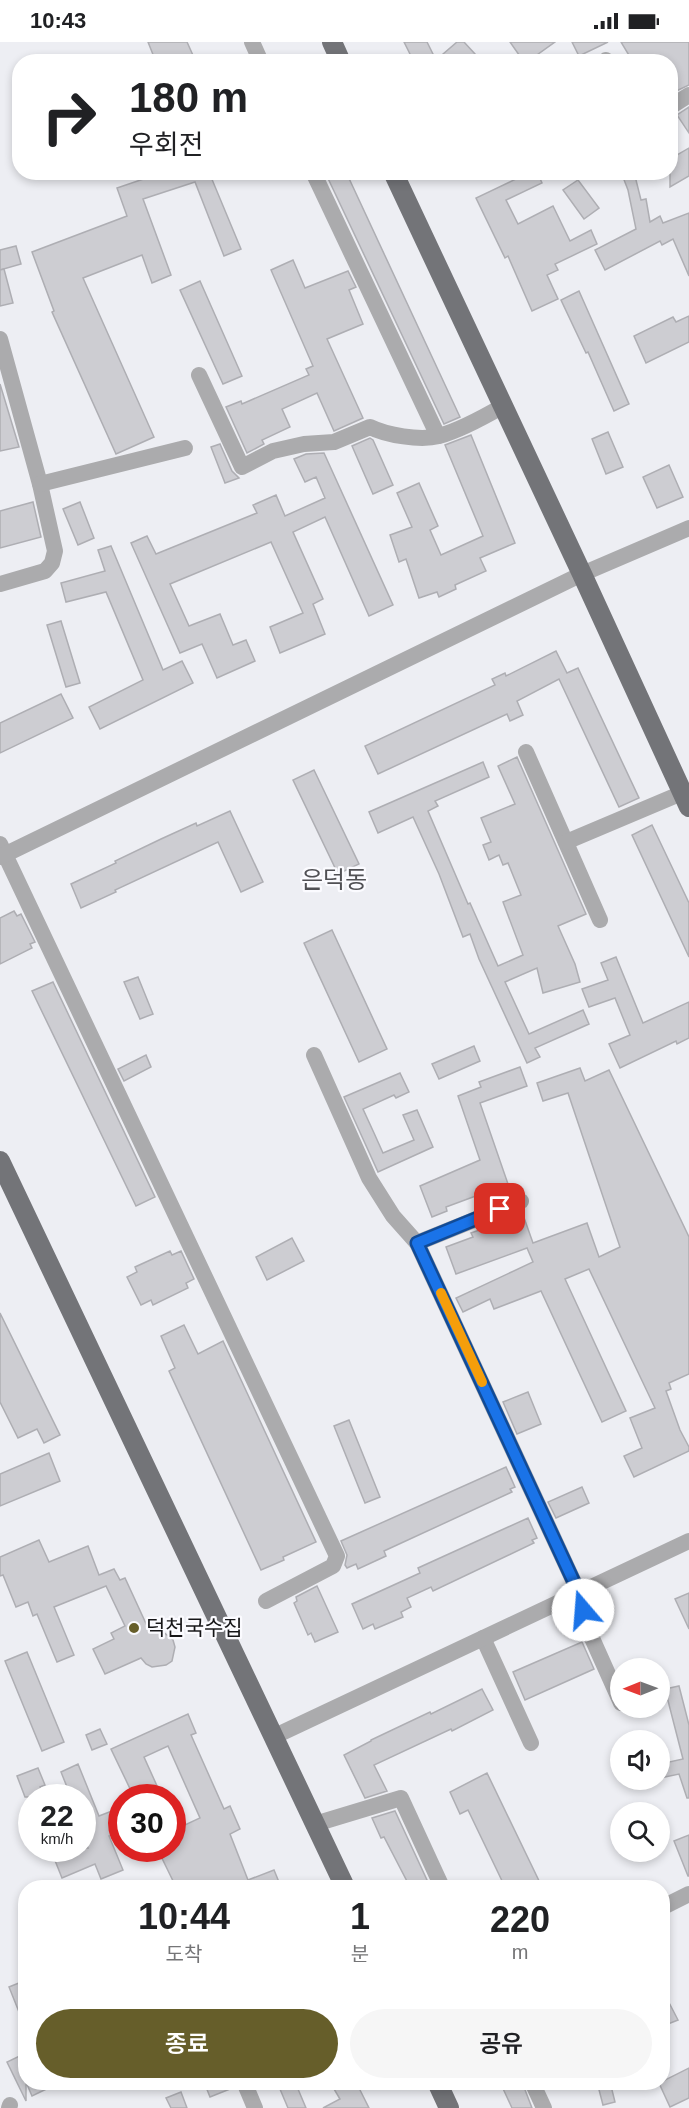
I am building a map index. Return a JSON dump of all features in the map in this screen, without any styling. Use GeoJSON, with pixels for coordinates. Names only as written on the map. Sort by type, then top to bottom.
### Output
{"type":"FeatureCollection","features":[{"type":"Feature","properties":{"kind":"main road"},"geometry":{"type":"LineString","coordinates":[[397,180],[686,800]]}},
{"type":"Feature","properties":{"kind":"main road"},"geometry":{"type":"LineString","coordinates":[[1,1166],[342,1880]]}},
{"type":"Feature","properties":{"kind":"main road"},"geometry":{"type":"LineString","coordinates":[[441,2090],[449,2108]]}},
{"type":"Feature","properties":{"kind":"street"},"geometry":{"type":"LineString","coordinates":[[317,180],[438,436]]}},
{"type":"Feature","properties":{"kind":"street"},"geometry":{"type":"LineString","coordinates":[[0,339],[40,484],[55,551],[52,563],[45,571],[0,584]]}},
{"type":"Feature","properties":{"kind":"street"},"geometry":{"type":"LineString","coordinates":[[199,375],[242,466],[273,452],[304,444],[334,442],[370,427],[384,434],[438,436],[483,418],[503,406]]}},
{"type":"Feature","properties":{"kind":"street"},"geometry":{"type":"LineString","coordinates":[[40,484],[185,448]]}},
{"type":"Feature","properties":{"kind":"street"},"geometry":{"type":"LineString","coordinates":[[266,1601],[333,1566],[337,1556],[2,852],[582,574],[689,528]]}},
{"type":"Feature","properties":{"kind":"street"},"geometry":{"type":"LineString","coordinates":[[526,752],[600,920]]}},
{"type":"Feature","properties":{"kind":"street"},"geometry":{"type":"LineString","coordinates":[[566,842],[686,800]]}},
{"type":"Feature","properties":{"kind":"street"},"geometry":{"type":"LineString","coordinates":[[314,1055],[369,1178],[393,1215],[417,1243],[579,1593],[587,1627],[610,1679]]}},
{"type":"Feature","properties":{"kind":"street"},"geometry":{"type":"LineString","coordinates":[[417,1243],[520,1201]]}},
{"type":"Feature","properties":{"kind":"street"},"geometry":{"type":"LineString","coordinates":[[273,1737],[689,1541]]}},
{"type":"Feature","properties":{"kind":"street"},"geometry":{"type":"LineString","coordinates":[[483,1638],[531,1743]]}},
{"type":"Feature","properties":{"kind":"street"},"geometry":{"type":"LineString","coordinates":[[315,1824],[401,1798],[439,1880]]}},
{"type":"Feature","properties":{"kind":"street"},"geometry":{"type":"LineString","coordinates":[[670,1904],[689,1894]]}},
{"type":"Feature","properties":{"kind":"street"},"geometry":{"type":"LineString","coordinates":[[247,2090],[255,2108]]}},
{"type":"Feature","properties":{"kind":"street"},"geometry":{"type":"LineString","coordinates":[[536,2090],[544,2108]]}},
{"type":"Feature","properties":{"kind":"building"},"geometry":{"type":"Polygon","coordinates":[[[148,42],[187,42],[192,54],[153,54],[148,42]]]}},
{"type":"Feature","properties":{"kind":"building"},"geometry":{"type":"Polygon","coordinates":[[[404,42],[427,42],[433,54],[410,54],[404,42]]]}},
{"type":"Feature","properties":{"kind":"building"},"geometry":{"type":"Polygon","coordinates":[[[457,42],[464,42],[475,54],[443,54],[457,42]]]}},
{"type":"Feature","properties":{"kind":"building"},"geometry":{"type":"Polygon","coordinates":[[[510,42],[555,42],[538,54],[518,54],[510,42]]]}},
{"type":"Feature","properties":{"kind":"building"},"geometry":{"type":"Polygon","coordinates":[[[572,42],[608,42],[583,54],[578,54],[572,42]]]}},
{"type":"Feature","properties":{"kind":"building"},"geometry":{"type":"Polygon","coordinates":[[[621,42],[689,42],[689,85],[678,90],[678,54],[628,54],[621,42]]]}},
{"type":"Feature","properties":{"kind":"building"},"geometry":{"type":"Polygon","coordinates":[[[689,107],[689,133],[678,116],[689,107]]]}},
{"type":"Feature","properties":{"kind":"building"},"geometry":{"type":"Polygon","coordinates":[[[689,148],[689,176],[670,187],[670,180],[678,180],[678,154],[689,148]]]}},
{"type":"Feature","properties":{"kind":"building"},"geometry":{"type":"Polygon","coordinates":[[[140,180],[212,180],[241,249],[224,256],[195,182],[143,199],[171,275],[152,283],[142,255],[83,278],[154,437],[116,454],[52,312],[54,311],[32,252],[127,216],[117,188],[140,180]]]}},
{"type":"Feature","properties":{"kind":"building"},"geometry":{"type":"Polygon","coordinates":[[[329,180],[350,180],[460,417],[444,424],[329,180]]]}},
{"type":"Feature","properties":{"kind":"building"},"geometry":{"type":"Polygon","coordinates":[[[514,180],[541,180],[542,183],[506,200],[518,224],[553,206],[570,241],[591,230],[597,244],[555,264],[558,270],[547,275],[558,299],[532,311],[508,256],[505,258],[476,198],[514,180]]]}},
{"type":"Feature","properties":{"kind":"building"},"geometry":{"type":"Polygon","coordinates":[[[578,180],[599,208],[584,219],[563,190],[578,180]]]}},
{"type":"Feature","properties":{"kind":"building"},"geometry":{"type":"Polygon","coordinates":[[[624,180],[636,180],[641,200],[646,199],[650,222],[660,216],[663,223],[689,213],[689,276],[673,239],[662,245],[660,241],[605,270],[595,250],[636,229],[624,180]]]}},
{"type":"Feature","properties":{"kind":"building"},"geometry":{"type":"Polygon","coordinates":[[[16,246],[21,264],[0,270],[0,250],[16,246]]]}},
{"type":"Feature","properties":{"kind":"building"},"geometry":{"type":"Polygon","coordinates":[[[293,260],[305,288],[348,271],[356,287],[349,290],[363,324],[327,339],[363,418],[334,431],[317,393],[282,409],[290,427],[262,440],[264,444],[247,453],[226,407],[241,401],[242,404],[309,375],[306,369],[313,366],[271,270],[293,260]]]}},
{"type":"Feature","properties":{"kind":"building"},"geometry":{"type":"Polygon","coordinates":[[[4,269],[13,303],[0,306],[0,270],[4,269]]]}},
{"type":"Feature","properties":{"kind":"building"},"geometry":{"type":"Polygon","coordinates":[[[200,281],[242,376],[223,384],[180,290],[200,281]]]}},
{"type":"Feature","properties":{"kind":"building"},"geometry":{"type":"Polygon","coordinates":[[[579,291],[629,404],[614,411],[588,352],[586,353],[561,300],[579,291]]]}},
{"type":"Feature","properties":{"kind":"building"},"geometry":{"type":"Polygon","coordinates":[[[689,316],[689,342],[646,363],[634,336],[673,317],[676,322],[689,316]]]}},
{"type":"Feature","properties":{"kind":"building"},"geometry":{"type":"Polygon","coordinates":[[[0,384],[19,447],[0,451],[0,384]]]}},
{"type":"Feature","properties":{"kind":"building"},"geometry":{"type":"Polygon","coordinates":[[[608,432],[623,467],[606,474],[592,439],[608,432]]]}},
{"type":"Feature","properties":{"kind":"building"},"geometry":{"type":"Polygon","coordinates":[[[471,435],[515,543],[480,558],[486,571],[455,585],[456,589],[439,597],[437,592],[419,598],[406,559],[399,562],[390,535],[412,527],[397,493],[419,483],[438,526],[430,530],[441,555],[483,536],[445,445],[471,435]]]}},
{"type":"Feature","properties":{"kind":"building"},"geometry":{"type":"Polygon","coordinates":[[[370,438],[373,440],[393,485],[373,494],[352,446],[370,438]]]}},
{"type":"Feature","properties":{"kind":"building"},"geometry":{"type":"Polygon","coordinates":[[[220,444],[232,471],[239,478],[225,483],[211,447],[220,444]]]}},
{"type":"Feature","properties":{"kind":"building"},"geometry":{"type":"Polygon","coordinates":[[[324,453],[393,605],[369,616],[325,517],[293,532],[323,599],[313,604],[325,634],[280,653],[270,627],[303,613],[271,542],[170,584],[189,626],[220,614],[233,645],[246,640],[255,661],[217,678],[202,644],[180,653],[131,543],[147,536],[156,554],[257,513],[253,505],[276,495],[285,516],[325,498],[316,477],[305,482],[294,459],[306,454],[324,453]]]}},
{"type":"Feature","properties":{"kind":"building"},"geometry":{"type":"Polygon","coordinates":[[[669,465],[683,497],[657,508],[643,477],[669,465]]]}},
{"type":"Feature","properties":{"kind":"building"},"geometry":{"type":"Polygon","coordinates":[[[33,502],[41,537],[0,548],[0,511],[33,502]]]}},
{"type":"Feature","properties":{"kind":"building"},"geometry":{"type":"Polygon","coordinates":[[[80,502],[94,538],[78,545],[63,509],[80,502]]]}},
{"type":"Feature","properties":{"kind":"building"},"geometry":{"type":"Polygon","coordinates":[[[111,546],[163,670],[182,661],[193,683],[100,729],[89,707],[143,680],[106,592],[66,602],[61,583],[105,571],[98,550],[111,546]]]}},
{"type":"Feature","properties":{"kind":"building"},"geometry":{"type":"Polygon","coordinates":[[[61,621],[80,683],[66,687],[47,625],[61,621]]]}},
{"type":"Feature","properties":{"kind":"building"},"geometry":{"type":"Polygon","coordinates":[[[556,651],[567,673],[578,668],[639,798],[619,807],[559,679],[517,701],[523,715],[510,721],[507,714],[378,774],[365,746],[495,685],[492,679],[505,673],[506,676],[556,651]]]}},
{"type":"Feature","properties":{"kind":"building"},"geometry":{"type":"Polygon","coordinates":[[[61,694],[73,718],[0,753],[0,723],[61,694]]]}},
{"type":"Feature","properties":{"kind":"building"},"geometry":{"type":"Polygon","coordinates":[[[517,757],[586,914],[558,926],[575,964],[580,982],[543,993],[537,968],[505,982],[529,1034],[583,1010],[589,1024],[535,1048],[540,1057],[527,1063],[479,959],[470,934],[463,937],[439,874],[413,817],[378,833],[369,812],[483,762],[489,777],[435,801],[438,806],[428,811],[468,904],[470,903],[498,966],[523,955],[503,902],[521,895],[508,863],[503,865],[499,855],[489,860],[483,845],[491,842],[481,818],[515,804],[498,766],[517,757]]]}},
{"type":"Feature","properties":{"kind":"building"},"geometry":{"type":"Polygon","coordinates":[[[314,770],[359,864],[338,874],[293,780],[314,770]]]}},
{"type":"Feature","properties":{"kind":"building"},"geometry":{"type":"Polygon","coordinates":[[[230,811],[263,882],[241,892],[218,842],[81,908],[71,884],[161,839],[230,811]]]}},
{"type":"Feature","properties":{"kind":"building"},"geometry":{"type":"Polygon","coordinates":[[[652,825],[689,903],[689,957],[632,835],[652,825]]]}},
{"type":"Feature","properties":{"kind":"building"},"geometry":{"type":"Polygon","coordinates":[[[14,911],[17,916],[21,914],[35,942],[30,944],[32,948],[0,964],[0,918],[14,911]]]}},
{"type":"Feature","properties":{"kind":"building"},"geometry":{"type":"Polygon","coordinates":[[[332,930],[387,1049],[359,1062],[304,943],[332,930]]]}},
{"type":"Feature","properties":{"kind":"building"},"geometry":{"type":"Polygon","coordinates":[[[616,957],[643,1023],[689,1002],[689,1038],[677,1044],[676,1041],[620,1068],[609,1044],[630,1035],[615,998],[589,1007],[582,989],[608,980],[601,963],[616,957]]]}},
{"type":"Feature","properties":{"kind":"building"},"geometry":{"type":"Polygon","coordinates":[[[138,977],[153,1014],[140,1019],[124,982],[138,977]]]}},
{"type":"Feature","properties":{"kind":"building"},"geometry":{"type":"Polygon","coordinates":[[[53,982],[155,1197],[136,1206],[32,991],[53,982]]]}},
{"type":"Feature","properties":{"kind":"building"},"geometry":{"type":"Polygon","coordinates":[[[474,1046],[480,1061],[439,1079],[432,1064],[474,1046]]]}},
{"type":"Feature","properties":{"kind":"building"},"geometry":{"type":"Polygon","coordinates":[[[146,1055],[151,1067],[124,1081],[118,1069],[146,1055]]]}},
{"type":"Feature","properties":{"kind":"building"},"geometry":{"type":"Polygon","coordinates":[[[520,1067],[527,1086],[480,1103],[508,1184],[446,1207],[447,1211],[432,1217],[420,1186],[480,1160],[458,1096],[481,1087],[479,1082],[520,1067]]]}},
{"type":"Feature","properties":{"kind":"building"},"geometry":{"type":"Polygon","coordinates":[[[580,1068],[585,1081],[609,1070],[689,1237],[689,1374],[669,1383],[671,1389],[666,1391],[689,1451],[634,1477],[624,1456],[642,1448],[630,1418],[655,1408],[589,1269],[565,1279],[626,1411],[602,1422],[541,1291],[494,1309],[490,1299],[463,1312],[456,1298],[533,1262],[527,1248],[456,1274],[446,1247],[473,1237],[471,1233],[522,1212],[533,1243],[587,1223],[599,1257],[620,1247],[568,1093],[543,1101],[537,1083],[580,1068]]]}},
{"type":"Feature","properties":{"kind":"building"},"geometry":{"type":"Polygon","coordinates":[[[400,1073],[409,1092],[396,1098],[394,1095],[363,1109],[383,1153],[414,1140],[403,1115],[417,1110],[433,1147],[378,1172],[344,1097],[400,1073]]]}},
{"type":"Feature","properties":{"kind":"building"},"geometry":{"type":"Polygon","coordinates":[[[292,1238],[304,1261],[267,1280],[256,1257],[292,1238]]]}},
{"type":"Feature","properties":{"kind":"building"},"geometry":{"type":"Polygon","coordinates":[[[170,1251],[172,1255],[181,1251],[194,1279],[186,1283],[188,1288],[153,1305],[151,1300],[141,1305],[127,1277],[137,1272],[135,1267],[170,1251]]]}},
{"type":"Feature","properties":{"kind":"building"},"geometry":{"type":"Polygon","coordinates":[[[0,1313],[60,1435],[44,1443],[37,1429],[18,1438],[0,1402],[0,1313]]]}},
{"type":"Feature","properties":{"kind":"building"},"geometry":{"type":"Polygon","coordinates":[[[184,1325],[198,1354],[223,1341],[316,1542],[261,1570],[169,1371],[175,1368],[161,1336],[184,1325]]]}},
{"type":"Feature","properties":{"kind":"building"},"geometry":{"type":"Polygon","coordinates":[[[528,1392],[541,1424],[517,1434],[503,1402],[528,1392]]]}},
{"type":"Feature","properties":{"kind":"building"},"geometry":{"type":"Polygon","coordinates":[[[349,1420],[380,1497],[365,1503],[334,1426],[349,1420]]]}},
{"type":"Feature","properties":{"kind":"building"},"geometry":{"type":"Polygon","coordinates":[[[49,1453],[60,1481],[0,1506],[0,1474],[49,1453]]]}},
{"type":"Feature","properties":{"kind":"building"},"geometry":{"type":"Polygon","coordinates":[[[506,1467],[515,1487],[510,1489],[512,1492],[384,1551],[386,1556],[358,1569],[356,1564],[347,1568],[345,1565],[347,1555],[341,1541],[506,1467]]]}},
{"type":"Feature","properties":{"kind":"building"},"geometry":{"type":"Polygon","coordinates":[[[582,1487],[589,1503],[556,1518],[548,1502],[582,1487]]]}},
{"type":"Feature","properties":{"kind":"building"},"geometry":{"type":"Polygon","coordinates":[[[528,1518],[537,1538],[532,1540],[534,1543],[433,1591],[431,1587],[407,1598],[411,1607],[401,1612],[403,1617],[375,1629],[373,1624],[363,1629],[352,1604],[420,1573],[418,1568],[528,1518]]]}},
{"type":"Feature","properties":{"kind":"building"},"geometry":{"type":"Polygon","coordinates":[[[39,1540],[49,1562],[88,1546],[99,1575],[114,1569],[120,1580],[125,1578],[149,1630],[162,1631],[173,1640],[175,1647],[172,1661],[166,1665],[152,1667],[141,1658],[105,1674],[93,1649],[114,1639],[111,1633],[125,1626],[106,1586],[54,1607],[74,1655],[57,1662],[37,1614],[33,1616],[28,1602],[16,1607],[3,1575],[0,1576],[0,1557],[39,1540]]]}},
{"type":"Feature","properties":{"kind":"building"},"geometry":{"type":"Polygon","coordinates":[[[317,1586],[338,1632],[315,1642],[311,1633],[308,1635],[294,1603],[297,1601],[296,1597],[317,1586]]]}},
{"type":"Feature","properties":{"kind":"building"},"geometry":{"type":"Polygon","coordinates":[[[689,1593],[689,1629],[675,1599],[689,1593]]]}},
{"type":"Feature","properties":{"kind":"building"},"geometry":{"type":"Polygon","coordinates":[[[582,1642],[594,1669],[525,1700],[513,1672],[582,1642]]]}},
{"type":"Feature","properties":{"kind":"building"},"geometry":{"type":"Polygon","coordinates":[[[27,1652],[64,1742],[42,1751],[5,1661],[27,1652]]]}},
{"type":"Feature","properties":{"kind":"building"},"geometry":{"type":"Polygon","coordinates":[[[679,1686],[689,1725],[689,1798],[687,1798],[679,1774],[670,1776],[670,1762],[683,1759],[670,1708],[670,1688],[679,1686]]]}},
{"type":"Feature","properties":{"kind":"building"},"geometry":{"type":"Polygon","coordinates":[[[482,1689],[493,1710],[452,1731],[451,1729],[374,1765],[387,1791],[365,1798],[344,1755],[371,1740],[482,1689]]]}},
{"type":"Feature","properties":{"kind":"building"},"geometry":{"type":"Polygon","coordinates":[[[188,1714],[196,1733],[191,1735],[224,1809],[230,1806],[240,1829],[230,1834],[248,1880],[173,1880],[164,1862],[186,1862],[186,1824],[200,1818],[168,1746],[144,1757],[156,1784],[128,1784],[111,1749],[188,1714]]]}},
{"type":"Feature","properties":{"kind":"building"},"geometry":{"type":"Polygon","coordinates":[[[100,1729],[107,1744],[92,1750],[86,1735],[100,1729]]]}},
{"type":"Feature","properties":{"kind":"building"},"geometry":{"type":"Polygon","coordinates":[[[78,1764],[86,1784],[66,1784],[61,1772],[78,1764]]]}},
{"type":"Feature","properties":{"kind":"building"},"geometry":{"type":"Polygon","coordinates":[[[38,1768],[45,1784],[20,1784],[17,1776],[38,1768]]]}},
{"type":"Feature","properties":{"kind":"building"},"geometry":{"type":"Polygon","coordinates":[[[487,1773],[539,1880],[502,1880],[468,1810],[460,1814],[450,1792],[487,1773]]]}},
{"type":"Feature","properties":{"kind":"building"},"geometry":{"type":"Polygon","coordinates":[[[96,1809],[99,1816],[108,1812],[108,1862],[120,1862],[123,1870],[101,1879],[95,1864],[62,1878],[56,1862],[96,1862],[96,1809]]]}},
{"type":"Feature","properties":{"kind":"building"},"geometry":{"type":"Polygon","coordinates":[[[395,1811],[427,1880],[406,1880],[384,1837],[381,1838],[372,1818],[395,1811]]]}},
{"type":"Feature","properties":{"kind":"building"},"geometry":{"type":"Polygon","coordinates":[[[689,1835],[689,1876],[688,1876],[674,1841],[689,1835]]]}},
{"type":"Feature","properties":{"kind":"building"},"geometry":{"type":"Polygon","coordinates":[[[274,1870],[278,1880],[248,1880],[274,1870]]]}},
{"type":"Feature","properties":{"kind":"building"},"geometry":{"type":"Polygon","coordinates":[[[18,1983],[18,2010],[9,1987],[18,1983]]]}},
{"type":"Feature","properties":{"kind":"building"},"geometry":{"type":"Polygon","coordinates":[[[670,2005],[678,2020],[670,2023],[670,2005]]]}},
{"type":"Feature","properties":{"kind":"building"},"geometry":{"type":"Polygon","coordinates":[[[18,2057],[18,2085],[7,2062],[18,2057]]]}},
{"type":"Feature","properties":{"kind":"building"},"geometry":{"type":"Polygon","coordinates":[[[689,2068],[689,2098],[670,2107],[662,2090],[670,2090],[670,2078],[689,2068]]]}},
{"type":"Feature","properties":{"kind":"building"},"geometry":{"type":"Polygon","coordinates":[[[21,2090],[26,2090],[26,2101],[21,2090]]]}},
{"type":"Feature","properties":{"kind":"building"},"geometry":{"type":"Polygon","coordinates":[[[29,2090],[44,2090],[32,2096],[29,2090]]]}},
{"type":"Feature","properties":{"kind":"building"},"geometry":{"type":"Polygon","coordinates":[[[207,2090],[228,2090],[210,2097],[207,2090]]]}},
{"type":"Feature","properties":{"kind":"building"},"geometry":{"type":"Polygon","coordinates":[[[280,2090],[298,2090],[306,2108],[288,2108],[280,2090]]]}},
{"type":"Feature","properties":{"kind":"building"},"geometry":{"type":"Polygon","coordinates":[[[335,2090],[360,2090],[369,2108],[323,2108],[340,2099],[335,2090]]]}},
{"type":"Feature","properties":{"kind":"building"},"geometry":{"type":"Polygon","coordinates":[[[504,2090],[525,2090],[532,2108],[512,2108],[504,2090]]]}},
{"type":"Feature","properties":{"kind":"building"},"geometry":{"type":"Polygon","coordinates":[[[599,2090],[612,2090],[615,2102],[603,2105],[599,2090]]]}},
{"type":"Feature","properties":{"kind":"building"},"geometry":{"type":"Polygon","coordinates":[[[181,2092],[187,2108],[171,2108],[166,2098],[181,2092]]]}},
{"type":"Feature","properties":{"kind":"slow traffic"},"geometry":{"type":"LineString","coordinates":[[441,1293],[482,1382]]}},
{"type":"Feature","properties":{"kind":"place","name":"덕천국수집"},"geometry":{"type":"Point","coordinates":[134,1628]}},
{"type":"Feature","properties":{"kind":"district","name":"은덕동"},"geometry":{"type":"Point","coordinates":[334,880]}},
{"type":"Feature","properties":{"kind":"route"},"geometry":{"type":"LineString","coordinates":[[500,1209],[417,1243],[579,1593],[583,1610]]}}]}
